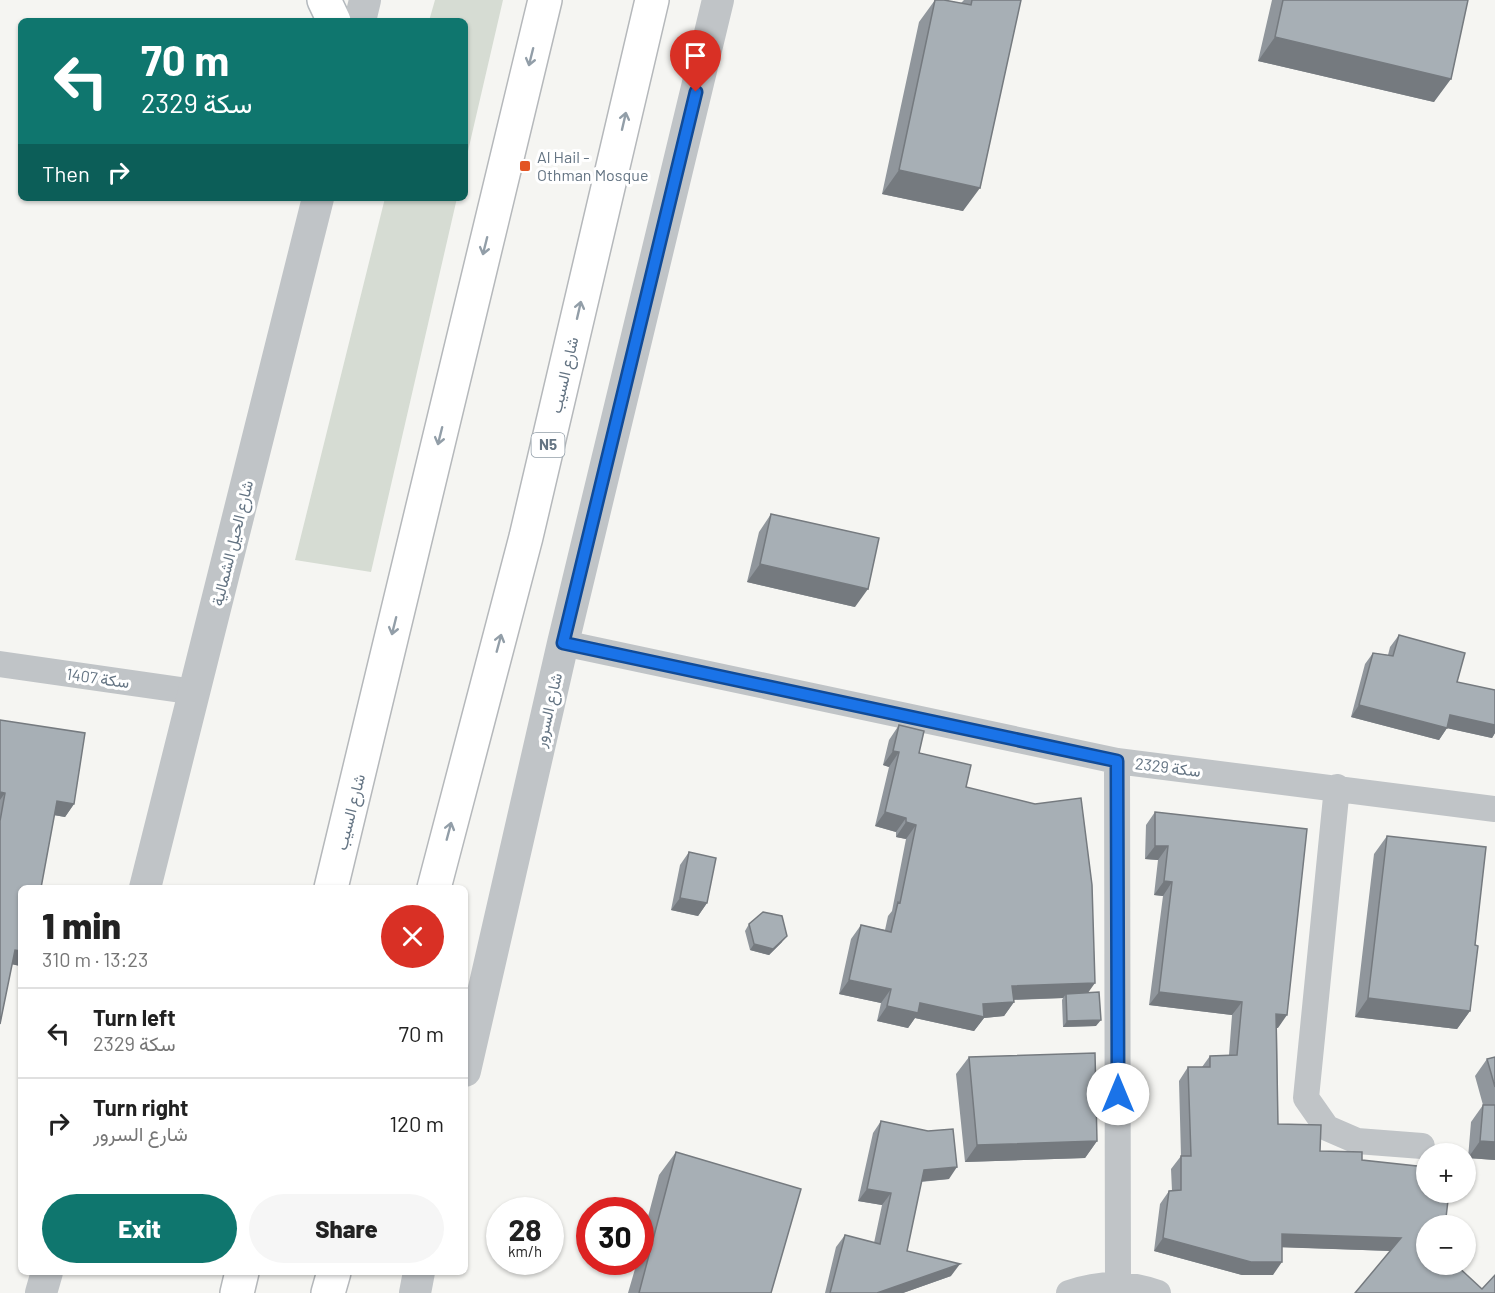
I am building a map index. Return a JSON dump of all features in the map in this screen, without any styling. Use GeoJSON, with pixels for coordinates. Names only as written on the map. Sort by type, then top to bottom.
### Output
{"type":"FeatureCollection","features":[{"type":"Feature","properties":{"kind":"main road"},"geometry":{"type":"LineString","coordinates":[[324,0],[333,18]]}},
{"type":"Feature","properties":{"kind":"main road","name":"شارع السيب"},"geometry":{"type":"LineString","coordinates":[[332,885],[545,0]]}},
{"type":"Feature","properties":{"kind":"main road","name":"شارع السيب"},"geometry":{"type":"LineString","coordinates":[[435,885],[526,537],[652,0]]}},
{"type":"Feature","properties":{"kind":"main road"},"geometry":{"type":"LineString","coordinates":[[237,1293],[241,1275]]}},
{"type":"Feature","properties":{"kind":"main road"},"geometry":{"type":"LineString","coordinates":[[328,1293],[333,1275]]}},
{"type":"Feature","properties":{"kind":"street"},"geometry":{"type":"LineString","coordinates":[[361,18],[365,0]]}},
{"type":"Feature","properties":{"kind":"street","name":"شارع السرور"},"geometry":{"type":"LineString","coordinates":[[468,1058],[563,643],[718,0]]}},
{"type":"Feature","properties":{"kind":"street","name":"شارع الحيل الشمالية"},"geometry":{"type":"LineString","coordinates":[[146,885],[317,201]]}},
{"type":"Feature","properties":{"kind":"street","name":"سكة 2329"},"geometry":{"type":"LineString","coordinates":[[563,643],[1117,761],[1495,808]]}},
{"type":"Feature","properties":{"kind":"street","name":"سكة 1407"},"geometry":{"type":"LineString","coordinates":[[0,664],[195,692]]}},
{"type":"Feature","properties":{"kind":"street"},"geometry":{"type":"LineString","coordinates":[[1117,761],[1118,1285]]}},
{"type":"Feature","properties":{"kind":"street"},"geometry":{"type":"LineString","coordinates":[[1336,787],[1306,1098],[1327,1128],[1357,1141],[1416,1146]]}},
{"type":"Feature","properties":{"kind":"street"},"geometry":{"type":"LineString","coordinates":[[41,1293],[45,1275]]}},
{"type":"Feature","properties":{"kind":"street"},"geometry":{"type":"LineString","coordinates":[[415,1293],[418,1275]]}},
{"type":"Feature","properties":{"kind":"street"},"geometry":{"type":"LineString","coordinates":[[1069,1293],[1090,1286],[1118,1285],[1158,1293]]}},
{"type":"Feature","properties":{"kind":"shaded area"},"geometry":{"type":"Polygon","coordinates":[[[435,0],[503,0],[468,151],[468,18],[430,18],[435,0]]]}},
{"type":"Feature","properties":{"kind":"shaded area"},"geometry":{"type":"Polygon","coordinates":[[[384,201],[456,201],[371,572],[295,560],[384,201]]]}},
{"type":"Feature","properties":{"kind":"building"},"geometry":{"type":"Polygon","coordinates":[[[935,0],[971,5],[972,0],[1021,0],[980,188],[899,170],[935,0]]]}},
{"type":"Feature","properties":{"kind":"building"},"geometry":{"type":"Polygon","coordinates":[[[1283,0],[1468,0],[1451,79],[1275,37],[1283,0]]]}},
{"type":"Feature","properties":{"kind":"building"},"geometry":{"type":"Polygon","coordinates":[[[771,514],[879,538],[868,589],[760,564],[771,514]]]}},
{"type":"Feature","properties":{"kind":"building"},"geometry":{"type":"Polygon","coordinates":[[[1399,635],[1465,653],[1457,682],[1495,690],[1495,725],[1450,715],[1447,728],[1359,705],[1373,653],[1393,656],[1399,635]]]}},
{"type":"Feature","properties":{"kind":"building"},"geometry":{"type":"Polygon","coordinates":[[[0,720],[85,733],[74,804],[57,801],[42,885],[18,885],[18,950],[15,950],[0,1024],[0,821],[5,793],[0,792],[0,720]]]}},
{"type":"Feature","properties":{"kind":"building"},"geometry":{"type":"Polygon","coordinates":[[[899,725],[924,731],[919,753],[971,765],[966,787],[1035,804],[1081,798],[1092,885],[1095,983],[1012,986],[1014,1002],[983,1004],[984,1017],[920,1003],[918,1013],[887,1006],[891,989],[849,980],[861,925],[891,932],[898,902],[900,903],[916,825],[906,822],[906,818],[885,812],[899,752],[893,751],[899,725]]]}},
{"type":"Feature","properties":{"kind":"building"},"geometry":{"type":"Polygon","coordinates":[[[1155,812],[1307,829],[1287,1015],[1276,1014],[1278,1124],[1321,1125],[1320,1151],[1362,1152],[1362,1160],[1416,1166],[1416,1203],[1448,1203],[1446,1215],[1416,1215],[1416,1275],[1467,1275],[1482,1289],[1495,1275],[1495,1293],[1355,1293],[1401,1238],[1282,1234],[1282,1262],[1251,1262],[1163,1238],[1169,1191],[1181,1190],[1181,1156],[1191,1156],[1188,1067],[1210,1067],[1210,1056],[1237,1055],[1242,1002],[1159,992],[1172,882],[1164,881],[1168,846],[1155,846],[1155,812]]]}},
{"type":"Feature","properties":{"kind":"building"},"geometry":{"type":"Polygon","coordinates":[[[1387,836],[1486,847],[1470,1011],[1368,998],[1387,836]]]}},
{"type":"Feature","properties":{"kind":"building"},"geometry":{"type":"Polygon","coordinates":[[[689,852],[716,858],[707,903],[680,898],[689,852]]]}},
{"type":"Feature","properties":{"kind":"building"},"geometry":{"type":"Polygon","coordinates":[[[763,912],[782,916],[787,936],[773,949],[754,944],[749,924],[763,912]]]}},
{"type":"Feature","properties":{"kind":"building"},"geometry":{"type":"Polygon","coordinates":[[[1099,992],[1101,1020],[1067,1021],[1066,994],[1099,992]]]}},
{"type":"Feature","properties":{"kind":"building"},"geometry":{"type":"Polygon","coordinates":[[[1095,1053],[1097,1141],[977,1145],[969,1057],[1095,1053]]]}},
{"type":"Feature","properties":{"kind":"building"},"geometry":{"type":"Polygon","coordinates":[[[1495,1057],[1495,1087],[1487,1059],[1495,1057]]]}},
{"type":"Feature","properties":{"kind":"building"},"geometry":{"type":"Polygon","coordinates":[[[1483,1105],[1495,1105],[1495,1142],[1480,1141],[1483,1105]]]}},
{"type":"Feature","properties":{"kind":"building"},"geometry":{"type":"Polygon","coordinates":[[[881,1121],[928,1131],[953,1129],[957,1167],[924,1170],[907,1251],[960,1264],[877,1293],[830,1293],[845,1235],[880,1244],[891,1193],[867,1189],[881,1121]]]}},
{"type":"Feature","properties":{"kind":"building"},"geometry":{"type":"Polygon","coordinates":[[[676,1152],[801,1189],[771,1293],[639,1293],[644,1275],[654,1275],[654,1236],[676,1152]]]}},
{"type":"Feature","properties":{"kind":"place","name":"Al Hail - Othman Mosque"},"geometry":{"type":"Point","coordinates":[525,166]}},
{"type":"Feature","properties":{"kind":"route"},"geometry":{"type":"LineString","coordinates":[[696,92],[563,643],[1117,761],[1118,1094]]}}]}
